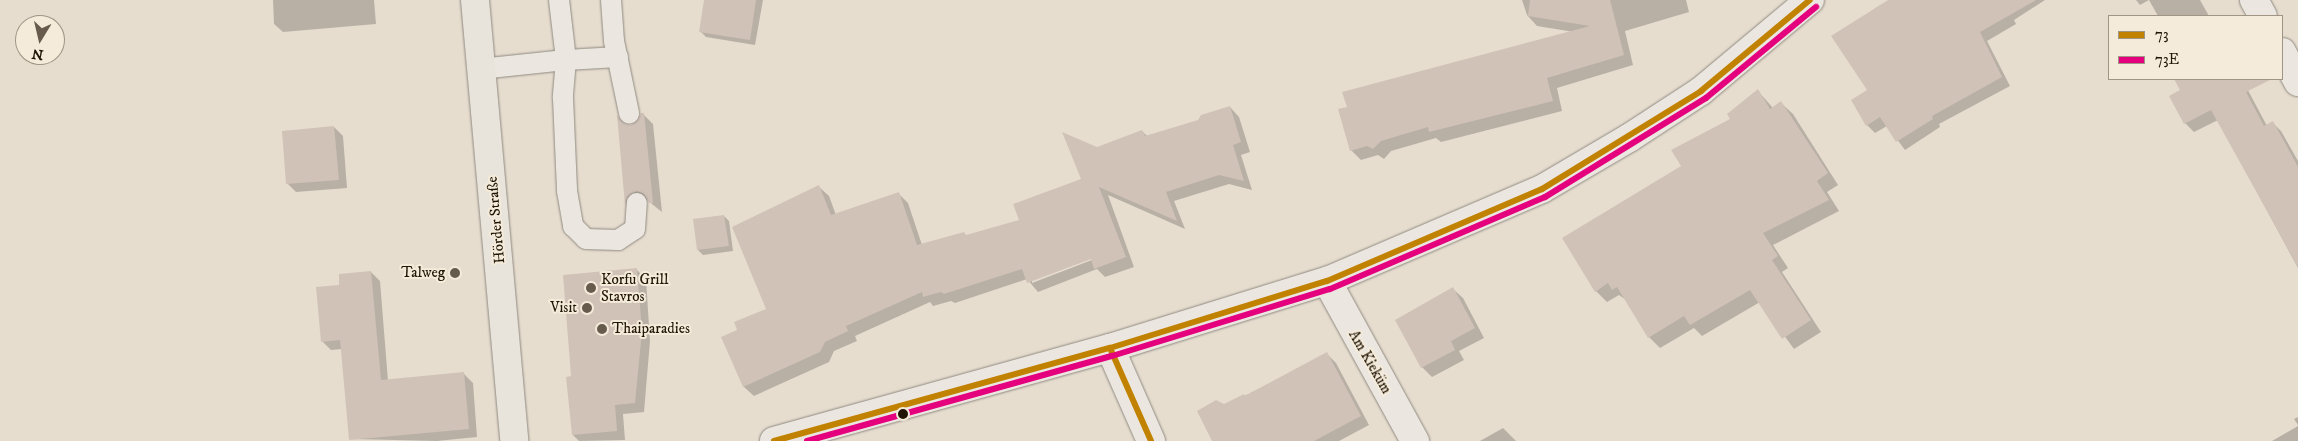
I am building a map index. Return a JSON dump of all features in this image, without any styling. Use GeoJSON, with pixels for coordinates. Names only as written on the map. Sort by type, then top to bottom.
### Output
{"type":"FeatureCollection","features":[{"type":"Feature","properties":{"kind":"main road","name":"Hörder Straße"},"geometry":{"type":"LineString","coordinates":[[475,0],[480,69],[489,136],[514,441]]}},
{"type":"Feature","properties":{"kind":"street"},"geometry":{"type":"LineString","coordinates":[[774,441],[1110,348],[1327,281],[1542,189],[1589,162],[1700,92],[1810,0]]}},
{"type":"Feature","properties":{"kind":"street"},"geometry":{"type":"LineString","coordinates":[[2254,0],[2262,15]]}},
{"type":"Feature","properties":{"kind":"street"},"geometry":{"type":"LineString","coordinates":[[2283,54],[2298,82]]}},
{"type":"Feature","properties":{"kind":"street","name":"Am Kieküm"},"geometry":{"type":"LineString","coordinates":[[1327,281],[1415,441]]}},
{"type":"Feature","properties":{"kind":"street"},"geometry":{"type":"LineString","coordinates":[[1110,348],[1151,441]]}},
{"type":"Feature","properties":{"kind":"lane"},"geometry":{"type":"LineString","coordinates":[[559,0],[566,60],[563,98],[567,191],[573,226],[586,239],[618,240],[635,229],[637,204]]}},
{"type":"Feature","properties":{"kind":"lane"},"geometry":{"type":"LineString","coordinates":[[611,0],[618,58],[629,112]]}},
{"type":"Feature","properties":{"kind":"lane"},"geometry":{"type":"LineString","coordinates":[[480,69],[566,60],[618,58]]}},
{"type":"Feature","properties":{"kind":"building"},"geometry":{"type":"Polygon","coordinates":[[[704,0],[756,0],[750,40],[699,32],[704,0]]]}},
{"type":"Feature","properties":{"kind":"building"},"geometry":{"type":"Polygon","coordinates":[[[1530,0],[1610,0],[1624,55],[1547,78],[1553,101],[1429,132],[1428,127],[1381,141],[1373,149],[1367,146],[1350,151],[1338,109],[1347,107],[1342,92],[1590,26],[1528,16],[1530,0]]]}},
{"type":"Feature","properties":{"kind":"building"},"geometry":{"type":"Polygon","coordinates":[[[1888,0],[2036,0],[1980,32],[2002,77],[1932,116],[1933,119],[1896,142],[1880,117],[1866,126],[1851,100],[1867,90],[1831,36],[1888,0]]]}},
{"type":"Feature","properties":{"kind":"building"},"geometry":{"type":"Polygon","coordinates":[[[2175,80],[2270,80],[2246,92],[2264,126],[2273,121],[2298,167],[2298,267],[2211,110],[2184,124],[2169,96],[2180,90],[2175,80]]]}},
{"type":"Feature","properties":{"kind":"building"},"geometry":{"type":"Polygon","coordinates":[[[1758,89],[1770,109],[1781,101],[1828,173],[1817,181],[1829,200],[1763,233],[1778,256],[1772,260],[1811,320],[1782,339],[1750,290],[1690,325],[1684,316],[1648,338],[1617,287],[1612,290],[1608,283],[1595,292],[1562,238],[1681,166],[1671,150],[1730,119],[1727,114],[1758,89]]]}},
{"type":"Feature","properties":{"kind":"building"},"geometry":{"type":"Polygon","coordinates":[[[1230,106],[1241,142],[1233,145],[1244,181],[1219,175],[1166,192],[1177,221],[1099,187],[1126,257],[1094,269],[1091,259],[1027,283],[1022,269],[944,294],[941,292],[923,297],[922,292],[846,326],[848,331],[825,342],[820,352],[743,387],[721,337],[737,330],[734,322],[766,309],[732,227],[819,185],[831,215],[899,192],[917,245],[964,232],[966,235],[1019,220],[1013,204],[1081,179],[1062,132],[1097,147],[1142,130],[1145,136],[1198,120],[1201,115],[1230,106]]]}},
{"type":"Feature","properties":{"kind":"building"},"geometry":{"type":"Polygon","coordinates":[[[641,113],[644,113],[653,203],[649,203],[644,194],[637,191],[628,196],[625,205],[617,115],[625,124],[631,125],[637,121],[641,113]]]}},
{"type":"Feature","properties":{"kind":"building"},"geometry":{"type":"Polygon","coordinates":[[[334,126],[339,180],[286,184],[282,131],[334,126]]]}},
{"type":"Feature","properties":{"kind":"building"},"geometry":{"type":"Polygon","coordinates":[[[724,215],[729,246],[697,250],[693,219],[724,215]]]}},
{"type":"Feature","properties":{"kind":"building"},"geometry":{"type":"Polygon","coordinates":[[[637,268],[642,331],[635,403],[615,405],[617,431],[572,435],[566,377],[571,376],[563,275],[637,268]]]}},
{"type":"Feature","properties":{"kind":"building"},"geometry":{"type":"Polygon","coordinates":[[[371,271],[381,380],[464,372],[469,429],[349,440],[340,340],[321,342],[316,287],[339,285],[339,274],[371,271]]]}},
{"type":"Feature","properties":{"kind":"building"},"geometry":{"type":"Polygon","coordinates":[[[1453,287],[1475,328],[1451,341],[1455,350],[1421,368],[1395,320],[1453,287]]]}},
{"type":"Feature","properties":{"kind":"building"},"geometry":{"type":"Polygon","coordinates":[[[1327,352],[1361,416],[1314,441],[1212,441],[1197,411],[1216,400],[1224,404],[1244,394],[1245,396],[1327,352]]]}},
{"type":"Feature","properties":{"kind":"transit line","name":"73"},"geometry":{"type":"LineString","coordinates":[[774,441],[1110,348],[1327,281],[1542,189],[1701,91],[1810,0]]}},
{"type":"Feature","properties":{"kind":"transit line","name":"73E"},"geometry":{"type":"LineString","coordinates":[[807,441],[1112,356],[1330,289],[1545,197],[1706,98],[1816,7]]}},
{"type":"Feature","properties":{"kind":"transit line","name":"73"},"geometry":{"type":"LineString","coordinates":[[1110,348],[1151,441]]}},
{"type":"Feature","properties":{"kind":"place","name":"Talweg"},"geometry":{"type":"Point","coordinates":[455,273]}},
{"type":"Feature","properties":{"kind":"place","name":"Korfu Grill Stavros"},"geometry":{"type":"Point","coordinates":[591,288]}},
{"type":"Feature","properties":{"kind":"place","name":"Visit"},"geometry":{"type":"Point","coordinates":[587,308]}},
{"type":"Feature","properties":{"kind":"place","name":"Thaiparadies"},"geometry":{"type":"Point","coordinates":[602,329]}}]}
